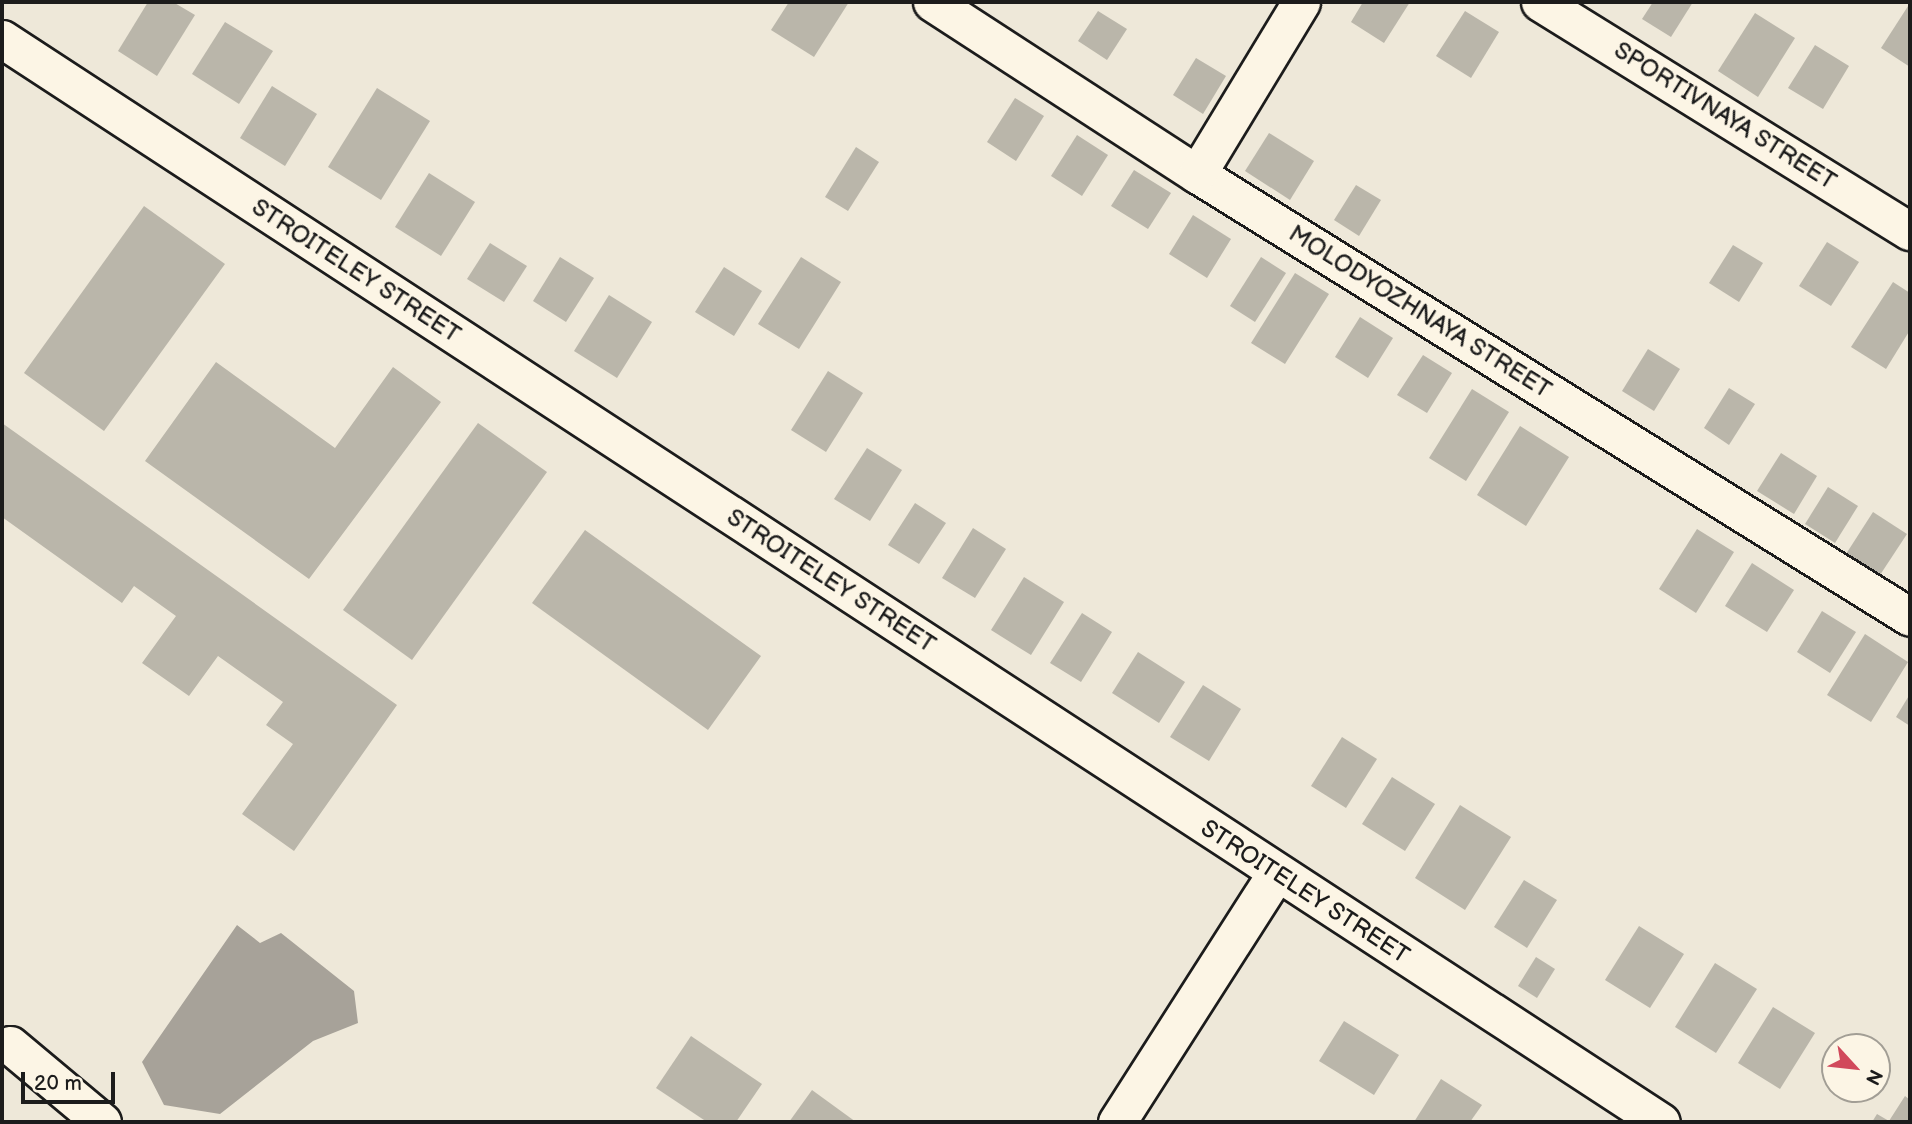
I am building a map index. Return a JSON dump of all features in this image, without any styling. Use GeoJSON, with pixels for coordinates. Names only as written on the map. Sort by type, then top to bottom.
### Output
{"type":"FeatureCollection","features":[{"type":"Feature","properties":{"kind":"street","name":"MOLODYOZHNAYA STREET"},"geometry":{"type":"LineString","coordinates":[[932,2],[1197,174],[1910,617]]}},
{"type":"Feature","properties":{"kind":"street"},"geometry":{"type":"LineString","coordinates":[[1197,174],[1301,2]]}},
{"type":"Feature","properties":{"kind":"street","name":"SPORTIVNAYA STREET"},"geometry":{"type":"LineString","coordinates":[[1540,2],[1910,231]]}},
{"type":"Feature","properties":{"kind":"street","name":"STROITELEY STREET"},"geometry":{"type":"LineString","coordinates":[[2,39],[1661,1122]]}},
{"type":"Feature","properties":{"kind":"street"},"geometry":{"type":"LineString","coordinates":[[1117,1122],[1276,873]]}},
{"type":"Feature","properties":{"kind":"street"},"geometry":{"type":"LineString","coordinates":[[10,1045],[102,1122]]}},
{"type":"Feature","properties":{"kind":"shaded area"},"geometry":{"type":"Polygon","coordinates":[[[237,925],[260,943],[281,933],[354,991],[358,1023],[313,1041],[220,1114],[164,1105],[142,1062],[237,925]]]}},
{"type":"Feature","properties":{"kind":"building"},"geometry":{"type":"Polygon","coordinates":[[[148,2],[173,2],[195,15],[157,76],[118,51],[148,2]]]}},
{"type":"Feature","properties":{"kind":"building"},"geometry":{"type":"Polygon","coordinates":[[[789,2],[849,2],[814,57],[771,30],[789,2]]]}},
{"type":"Feature","properties":{"kind":"building"},"geometry":{"type":"Polygon","coordinates":[[[1363,2],[1410,2],[1384,43],[1351,22],[1363,2]]]}},
{"type":"Feature","properties":{"kind":"building"},"geometry":{"type":"Polygon","coordinates":[[[1653,2],[1693,2],[1671,37],[1642,19],[1653,2]]]}},
{"type":"Feature","properties":{"kind":"building"},"geometry":{"type":"Polygon","coordinates":[[[1910,3],[1910,67],[1881,48],[1910,3]]]}},
{"type":"Feature","properties":{"kind":"building"},"geometry":{"type":"Polygon","coordinates":[[[1098,11],[1127,29],[1107,60],[1078,41],[1098,11]]]}},
{"type":"Feature","properties":{"kind":"building"},"geometry":{"type":"Polygon","coordinates":[[[1465,11],[1499,32],[1471,78],[1436,56],[1465,11]]]}},
{"type":"Feature","properties":{"kind":"building"},"geometry":{"type":"Polygon","coordinates":[[[1755,13],[1795,38],[1758,97],[1718,71],[1755,13]]]}},
{"type":"Feature","properties":{"kind":"building"},"geometry":{"type":"Polygon","coordinates":[[[225,22],[273,51],[239,104],[192,74],[225,22]]]}},
{"type":"Feature","properties":{"kind":"building"},"geometry":{"type":"Polygon","coordinates":[[[1815,45],[1849,66],[1823,109],[1788,88],[1815,45]]]}},
{"type":"Feature","properties":{"kind":"building"},"geometry":{"type":"Polygon","coordinates":[[[1196,58],[1226,76],[1203,114],[1173,95],[1196,58]]]}},
{"type":"Feature","properties":{"kind":"building"},"geometry":{"type":"Polygon","coordinates":[[[272,86],[317,114],[285,166],[240,138],[272,86]]]}},
{"type":"Feature","properties":{"kind":"building"},"geometry":{"type":"Polygon","coordinates":[[[377,88],[430,121],[381,200],[328,167],[377,88]]]}},
{"type":"Feature","properties":{"kind":"building"},"geometry":{"type":"Polygon","coordinates":[[[1015,98],[1044,116],[1016,161],[987,142],[1015,98]]]}},
{"type":"Feature","properties":{"kind":"building"},"geometry":{"type":"Polygon","coordinates":[[[1269,133],[1314,161],[1290,200],[1245,171],[1269,133]]]}},
{"type":"Feature","properties":{"kind":"building"},"geometry":{"type":"Polygon","coordinates":[[[1077,135],[1108,155],[1082,196],[1051,176],[1077,135]]]}},
{"type":"Feature","properties":{"kind":"building"},"geometry":{"type":"Polygon","coordinates":[[[856,147],[879,162],[848,211],[825,197],[856,147]]]}},
{"type":"Feature","properties":{"kind":"building"},"geometry":{"type":"Polygon","coordinates":[[[1134,170],[1171,193],[1148,229],[1111,206],[1134,170]]]}},
{"type":"Feature","properties":{"kind":"building"},"geometry":{"type":"Polygon","coordinates":[[[429,173],[475,202],[441,256],[395,227],[429,173]]]}},
{"type":"Feature","properties":{"kind":"building"},"geometry":{"type":"Polygon","coordinates":[[[1356,185],[1381,200],[1359,236],[1334,220],[1356,185]]]}},
{"type":"Feature","properties":{"kind":"building"},"geometry":{"type":"Polygon","coordinates":[[[144,206],[225,264],[104,431],[24,373],[144,206]]]}},
{"type":"Feature","properties":{"kind":"building"},"geometry":{"type":"Polygon","coordinates":[[[1193,215],[1231,239],[1207,278],[1169,254],[1193,215]]]}},
{"type":"Feature","properties":{"kind":"building"},"geometry":{"type":"Polygon","coordinates":[[[1827,242],[1859,262],[1831,306],[1799,286],[1827,242]]]}},
{"type":"Feature","properties":{"kind":"building"},"geometry":{"type":"Polygon","coordinates":[[[490,243],[527,266],[504,302],[467,279],[490,243]]]}},
{"type":"Feature","properties":{"kind":"building"},"geometry":{"type":"Polygon","coordinates":[[[1733,245],[1763,263],[1739,302],[1709,283],[1733,245]]]}},
{"type":"Feature","properties":{"kind":"building"},"geometry":{"type":"Polygon","coordinates":[[[560,257],[594,278],[566,322],[533,301],[560,257]]]}},
{"type":"Feature","properties":{"kind":"building"},"geometry":{"type":"Polygon","coordinates":[[[801,257],[841,282],[799,349],[758,324],[801,257]]]}},
{"type":"Feature","properties":{"kind":"building"},"geometry":{"type":"Polygon","coordinates":[[[1261,257],[1286,273],[1255,322],[1230,306],[1261,257]]]}},
{"type":"Feature","properties":{"kind":"building"},"geometry":{"type":"Polygon","coordinates":[[[724,267],[762,291],[734,336],[695,312],[724,267]]]}},
{"type":"Feature","properties":{"kind":"building"},"geometry":{"type":"Polygon","coordinates":[[[1295,273],[1329,294],[1285,364],[1251,343],[1295,273]]]}},
{"type":"Feature","properties":{"kind":"building"},"geometry":{"type":"Polygon","coordinates":[[[1893,282],[1910,293],[1910,330],[1886,369],[1851,347],[1893,282]]]}},
{"type":"Feature","properties":{"kind":"building"},"geometry":{"type":"Polygon","coordinates":[[[609,295],[652,322],[617,378],[574,351],[609,295]]]}},
{"type":"Feature","properties":{"kind":"building"},"geometry":{"type":"Polygon","coordinates":[[[1360,317],[1393,338],[1368,378],[1335,357],[1360,317]]]}},
{"type":"Feature","properties":{"kind":"building"},"geometry":{"type":"Polygon","coordinates":[[[1648,349],[1680,369],[1654,411],[1622,391],[1648,349]]]}},
{"type":"Feature","properties":{"kind":"building"},"geometry":{"type":"Polygon","coordinates":[[[1423,355],[1452,373],[1427,413],[1397,395],[1423,355]]]}},
{"type":"Feature","properties":{"kind":"building"},"geometry":{"type":"Polygon","coordinates":[[[216,362],[335,448],[393,367],[441,402],[309,579],[145,461],[216,362]]]}},
{"type":"Feature","properties":{"kind":"building"},"geometry":{"type":"Polygon","coordinates":[[[828,371],[863,393],[826,452],[791,430],[828,371]]]}},
{"type":"Feature","properties":{"kind":"building"},"geometry":{"type":"Polygon","coordinates":[[[1729,388],[1755,404],[1729,445],[1704,428],[1729,388]]]}},
{"type":"Feature","properties":{"kind":"building"},"geometry":{"type":"Polygon","coordinates":[[[1472,389],[1509,412],[1466,481],[1429,458],[1472,389]]]}},
{"type":"Feature","properties":{"kind":"building"},"geometry":{"type":"Polygon","coordinates":[[[2,423],[397,705],[294,851],[242,814],[293,744],[266,725],[283,702],[218,656],[189,696],[142,663],[176,616],[134,586],[122,603],[2,517],[2,423]]]}},
{"type":"Feature","properties":{"kind":"building"},"geometry":{"type":"Polygon","coordinates":[[[478,423],[547,472],[412,660],[343,610],[478,423]]]}},
{"type":"Feature","properties":{"kind":"building"},"geometry":{"type":"Polygon","coordinates":[[[1520,426],[1569,457],[1526,526],[1477,495],[1520,426]]]}},
{"type":"Feature","properties":{"kind":"building"},"geometry":{"type":"Polygon","coordinates":[[[867,448],[902,470],[870,521],[834,499],[867,448]]]}},
{"type":"Feature","properties":{"kind":"building"},"geometry":{"type":"Polygon","coordinates":[[[1781,453],[1817,476],[1794,514],[1757,491],[1781,453]]]}},
{"type":"Feature","properties":{"kind":"building"},"geometry":{"type":"Polygon","coordinates":[[[1828,487],[1858,506],[1835,543],[1805,524],[1828,487]]]}},
{"type":"Feature","properties":{"kind":"building"},"geometry":{"type":"Polygon","coordinates":[[[915,503],[946,523],[919,564],[888,545],[915,503]]]}},
{"type":"Feature","properties":{"kind":"building"},"geometry":{"type":"Polygon","coordinates":[[[1873,512],[1907,534],[1880,575],[1846,554],[1873,512]]]}},
{"type":"Feature","properties":{"kind":"building"},"geometry":{"type":"Polygon","coordinates":[[[973,528],[1006,549],[975,598],[942,578],[973,528]]]}},
{"type":"Feature","properties":{"kind":"building"},"geometry":{"type":"Polygon","coordinates":[[[1697,529],[1734,552],[1696,613],[1659,589],[1697,529]]]}},
{"type":"Feature","properties":{"kind":"building"},"geometry":{"type":"Polygon","coordinates":[[[585,530],[761,656],[708,730],[532,603],[585,530]]]}},
{"type":"Feature","properties":{"kind":"building"},"geometry":{"type":"Polygon","coordinates":[[[1752,563],[1794,590],[1767,632],[1725,606],[1752,563]]]}},
{"type":"Feature","properties":{"kind":"building"},"geometry":{"type":"Polygon","coordinates":[[[1024,577],[1064,602],[1031,655],[991,630],[1024,577]]]}},
{"type":"Feature","properties":{"kind":"building"},"geometry":{"type":"Polygon","coordinates":[[[1822,611],[1856,632],[1830,673],[1797,652],[1822,611]]]}},
{"type":"Feature","properties":{"kind":"building"},"geometry":{"type":"Polygon","coordinates":[[[1082,613],[1112,632],[1081,682],[1050,663],[1082,613]]]}},
{"type":"Feature","properties":{"kind":"building"},"geometry":{"type":"Polygon","coordinates":[[[1865,634],[1908,662],[1871,722],[1827,695],[1865,634]]]}},
{"type":"Feature","properties":{"kind":"building"},"geometry":{"type":"Polygon","coordinates":[[[1138,652],[1185,682],[1159,723],[1112,693],[1138,652]]]}},
{"type":"Feature","properties":{"kind":"building"},"geometry":{"type":"Polygon","coordinates":[[[1203,685],[1241,709],[1209,761],[1170,737],[1203,685]]]}},
{"type":"Feature","properties":{"kind":"building"},"geometry":{"type":"Polygon","coordinates":[[[1910,694],[1910,726],[1896,717],[1910,694]]]}},
{"type":"Feature","properties":{"kind":"building"},"geometry":{"type":"Polygon","coordinates":[[[1342,737],[1377,759],[1346,808],[1311,786],[1342,737]]]}},
{"type":"Feature","properties":{"kind":"building"},"geometry":{"type":"Polygon","coordinates":[[[1392,777],[1435,804],[1405,851],[1362,824],[1392,777]]]}},
{"type":"Feature","properties":{"kind":"building"},"geometry":{"type":"Polygon","coordinates":[[[1460,805],[1511,837],[1465,910],[1415,878],[1460,805]]]}},
{"type":"Feature","properties":{"kind":"building"},"geometry":{"type":"Polygon","coordinates":[[[1524,880],[1557,900],[1527,948],[1494,927],[1524,880]]]}},
{"type":"Feature","properties":{"kind":"building"},"geometry":{"type":"Polygon","coordinates":[[[1639,926],[1684,954],[1650,1008],[1605,980],[1639,926]]]}},
{"type":"Feature","properties":{"kind":"building"},"geometry":{"type":"Polygon","coordinates":[[[1536,957],[1555,969],[1537,998],[1518,986],[1536,957]]]}},
{"type":"Feature","properties":{"kind":"building"},"geometry":{"type":"Polygon","coordinates":[[[1715,963],[1757,989],[1716,1053],[1675,1027],[1715,963]]]}},
{"type":"Feature","properties":{"kind":"building"},"geometry":{"type":"Polygon","coordinates":[[[1773,1007],[1815,1033],[1780,1089],[1738,1063],[1773,1007]]]}},
{"type":"Feature","properties":{"kind":"building"},"geometry":{"type":"Polygon","coordinates":[[[1344,1021],[1399,1055],[1374,1095],[1319,1061],[1344,1021]]]}},
{"type":"Feature","properties":{"kind":"building"},"geometry":{"type":"Polygon","coordinates":[[[691,1036],[762,1084],[736,1122],[707,1122],[656,1088],[691,1036]]]}},
{"type":"Feature","properties":{"kind":"building"},"geometry":{"type":"Polygon","coordinates":[[[1441,1079],[1482,1105],[1470,1122],[1414,1122],[1441,1079]]]}},
{"type":"Feature","properties":{"kind":"building"},"geometry":{"type":"Polygon","coordinates":[[[812,1090],[856,1122],[789,1122],[812,1090]]]}},
{"type":"Feature","properties":{"kind":"building"},"geometry":{"type":"Polygon","coordinates":[[[1905,1096],[1910,1100],[1910,1122],[1872,1122],[1877,1114],[1889,1121],[1905,1096]]]}}]}
